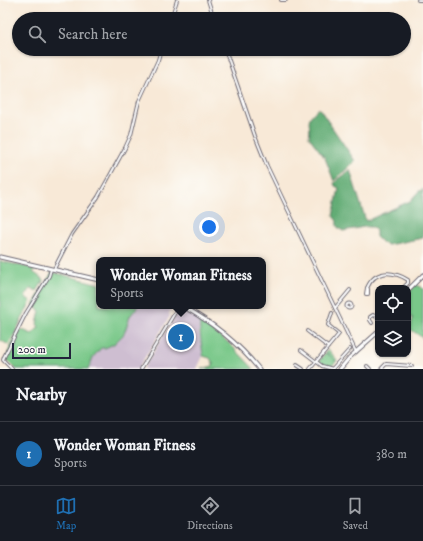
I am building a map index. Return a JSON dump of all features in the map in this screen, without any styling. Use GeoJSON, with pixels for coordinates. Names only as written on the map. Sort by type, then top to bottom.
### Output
{"type":"FeatureCollection","features":[{"type":"Feature","properties":{"kind":"main road"},"geometry":{"type":"LineString","coordinates":[[0,257],[96,279]]}},
{"type":"Feature","properties":{"kind":"main road"},"geometry":{"type":"LineString","coordinates":[[411,287],[423,275]]}},
{"type":"Feature","properties":{"kind":"main road"},"geometry":{"type":"LineString","coordinates":[[187,309],[227,336],[259,369]]}},
{"type":"Feature","properties":{"kind":"main road"},"geometry":{"type":"LineString","coordinates":[[340,369],[375,335]]}},
{"type":"Feature","properties":{"kind":"street"},"geometry":{"type":"LineString","coordinates":[[173,12],[177,0]]}},
{"type":"Feature","properties":{"kind":"street"},"geometry":{"type":"LineString","coordinates":[[208,0],[212,12]]}},
{"type":"Feature","properties":{"kind":"street"},"geometry":{"type":"LineString","coordinates":[[281,0],[286,0]]}},
{"type":"Feature","properties":{"kind":"street"},"geometry":{"type":"LineString","coordinates":[[418,0],[423,0]]}},
{"type":"Feature","properties":{"kind":"street"},"geometry":{"type":"LineString","coordinates":[[12,369],[3,360],[4,356],[32,302],[49,276],[72,234],[98,197],[125,148],[139,101],[159,56]]}},
{"type":"Feature","properties":{"kind":"street"},"geometry":{"type":"LineString","coordinates":[[227,56],[259,148],[356,352]]}},
{"type":"Feature","properties":{"kind":"street"},"geometry":{"type":"LineString","coordinates":[[366,288],[382,273],[389,272],[400,275],[408,280],[406,285]]}},
{"type":"Feature","properties":{"kind":"street"},"geometry":{"type":"LineString","coordinates":[[335,308],[350,290]]}},
{"type":"Feature","properties":{"kind":"street"},"geometry":{"type":"LineString","coordinates":[[342,300],[347,304]]}},
{"type":"Feature","properties":{"kind":"street"},"geometry":{"type":"LineString","coordinates":[[141,369],[176,309]]}},
{"type":"Feature","properties":{"kind":"street"},"geometry":{"type":"LineString","coordinates":[[310,369],[339,334],[328,325],[332,313]]}},
{"type":"Feature","properties":{"kind":"street"},"geometry":{"type":"LineString","coordinates":[[372,323],[370,317],[373,315],[375,316]]}},
{"type":"Feature","properties":{"kind":"street"},"geometry":{"type":"LineString","coordinates":[[307,331],[328,347]]}},
{"type":"Feature","properties":{"kind":"street"},"geometry":{"type":"LineString","coordinates":[[301,350],[317,362],[333,369],[350,349]]}},
{"type":"Feature","properties":{"kind":"street"},"geometry":{"type":"LineString","coordinates":[[381,369],[386,364],[412,366]]}},
{"type":"Feature","properties":{"kind":"street"},"geometry":{"type":"LineString","coordinates":[[297,365],[303,369]]}},
{"type":"Feature","properties":{"kind":"street"},"geometry":{"type":"LineString","coordinates":[[398,369],[400,365]]}},
{"type":"Feature","properties":{"kind":"street"},"geometry":{"type":"LineString","coordinates":[[367,366],[370,369]]}},
{"type":"Feature","properties":{"kind":"shaded area"},"geometry":{"type":"Polygon","coordinates":[[[136,309],[171,309],[169,313],[170,316],[138,369],[88,369],[94,356],[101,348],[114,344],[124,334],[130,316],[136,309]]]}},
{"type":"Feature","properties":{"kind":"shaded area"},"geometry":{"type":"Polygon","coordinates":[[[183,311],[200,319],[199,333],[202,340],[203,356],[197,369],[143,369],[178,312],[183,311]]]}},
{"type":"Feature","properties":{"kind":"green space"},"geometry":{"type":"Polygon","coordinates":[[[319,108],[355,161],[334,181],[325,158],[309,137],[309,121],[314,112],[319,108]]]}},
{"type":"Feature","properties":{"kind":"green space"},"geometry":{"type":"Polygon","coordinates":[[[350,170],[366,221],[410,201],[423,189],[423,238],[388,245],[382,243],[376,237],[376,231],[372,227],[343,231],[339,228],[337,226],[337,221],[333,216],[339,188],[335,186],[334,183],[350,170]]]}},
{"type":"Feature","properties":{"kind":"green space"},"geometry":{"type":"Polygon","coordinates":[[[0,261],[35,269],[33,272],[44,280],[37,291],[31,288],[25,297],[31,301],[9,345],[0,340],[0,261]]]}},
{"type":"Feature","properties":{"kind":"green space"},"geometry":{"type":"Polygon","coordinates":[[[52,272],[96,283],[96,309],[136,309],[130,316],[124,334],[114,344],[101,348],[94,356],[88,369],[16,369],[6,359],[20,329],[32,334],[39,327],[37,324],[40,311],[33,305],[52,272]]]}},
{"type":"Feature","properties":{"kind":"green space"},"geometry":{"type":"Polygon","coordinates":[[[416,284],[423,289],[423,338],[411,330],[413,318],[411,317],[411,290],[416,284]]]}},
{"type":"Feature","properties":{"kind":"green space"},"geometry":{"type":"Polygon","coordinates":[[[200,321],[229,343],[254,369],[201,369],[213,366],[213,363],[210,358],[203,356],[200,321]]]}},
{"type":"Feature","properties":{"kind":"green space"},"geometry":{"type":"Polygon","coordinates":[[[328,349],[337,360],[331,366],[325,365],[319,361],[325,353],[329,355],[326,352],[328,349]]]}},
{"type":"Feature","properties":{"kind":"place","name":"Wonder Woman Fitness"},"geometry":{"type":"Point","coordinates":[181,337]}}]}
